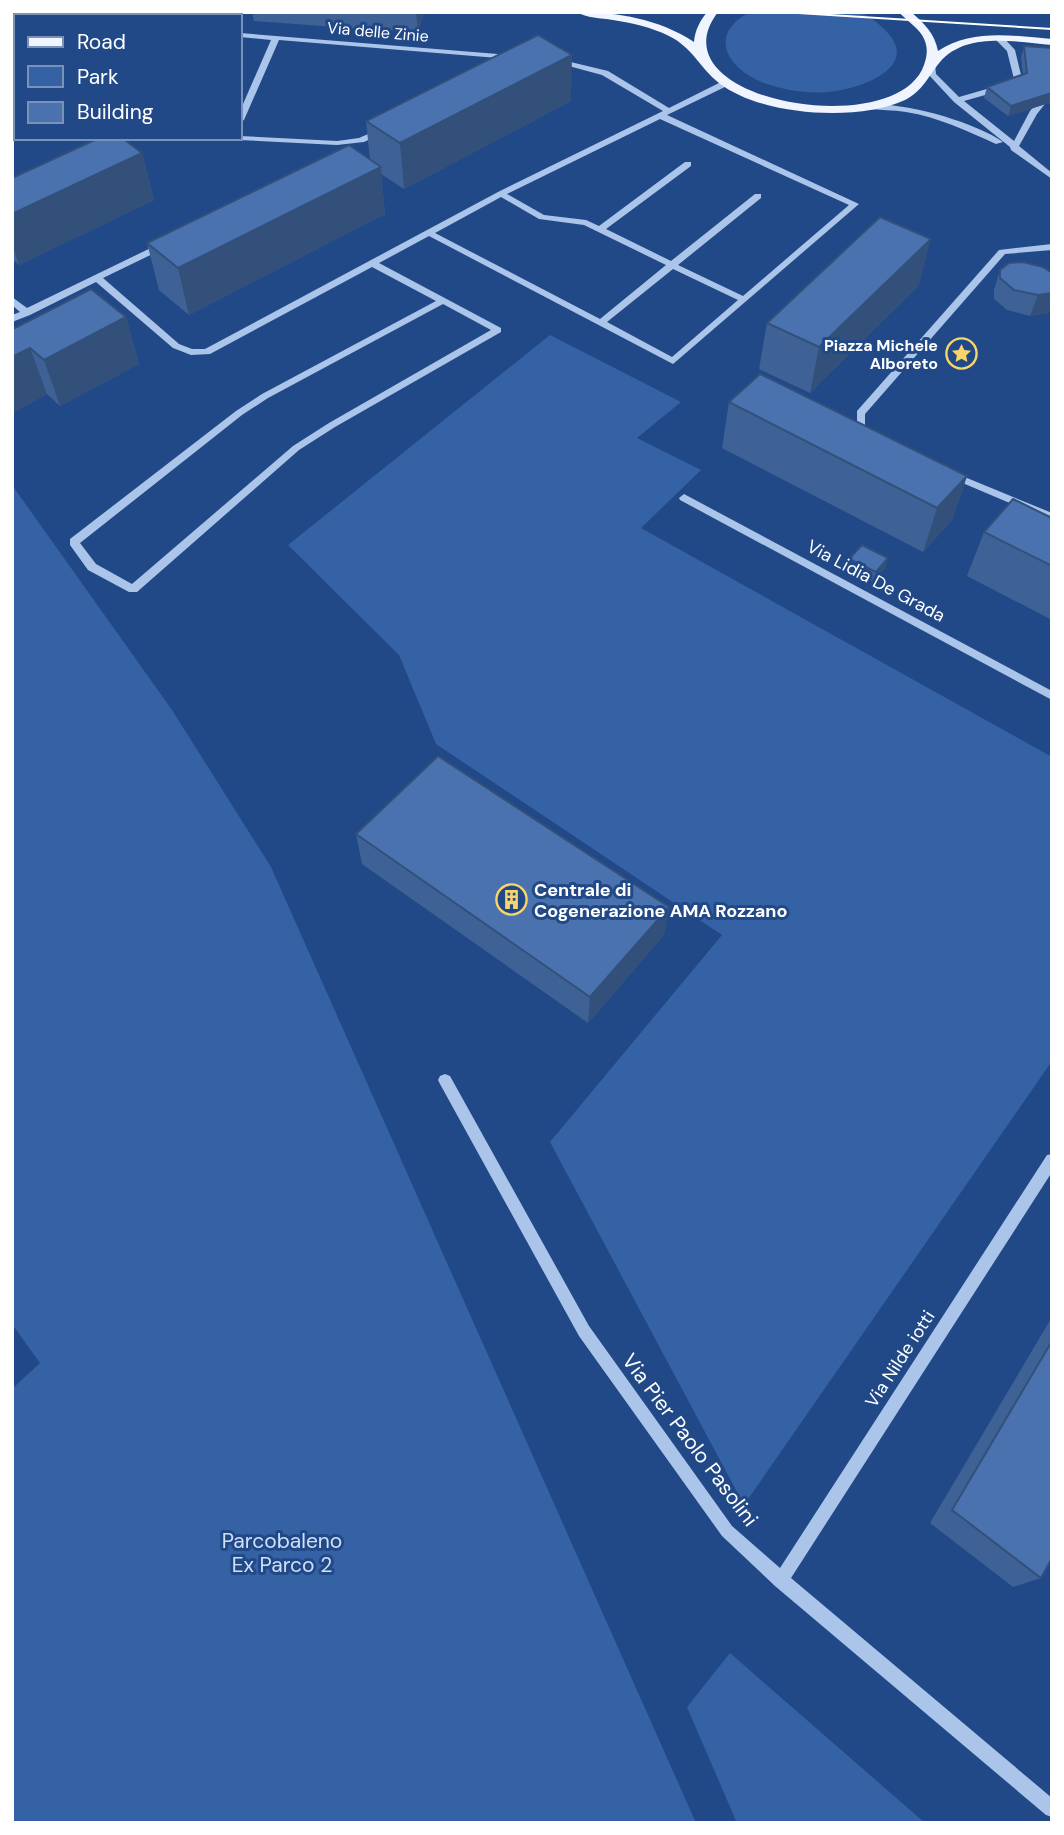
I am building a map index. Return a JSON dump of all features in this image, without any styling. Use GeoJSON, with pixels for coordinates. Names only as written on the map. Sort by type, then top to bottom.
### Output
{"type":"FeatureCollection","features":[{"type":"Feature","properties":{"kind":"main road"},"geometry":{"type":"LineString","coordinates":[[582,12],[662,28],[686,40],[701,54],[711,70],[726,83],[753,97],[791,107],[822,111],[863,108],[886,102],[909,91],[925,78],[942,52],[959,42],[1000,39],[1052,42]]}},
{"type":"Feature","properties":{"kind":"main road"},"geometry":{"type":"LineString","coordinates":[[904,12],[918,23],[929,39],[933,51],[932,65]]}},
{"type":"Feature","properties":{"kind":"main road"},"geometry":{"type":"LineString","coordinates":[[701,54],[699,35],[711,14]]}},
{"type":"Feature","properties":{"kind":"street"},"geometry":{"type":"LineString","coordinates":[[242,35],[276,38],[242,115]]}},
{"type":"Feature","properties":{"kind":"street","name":"Via delle Zinie"},"geometry":{"type":"LineString","coordinates":[[276,38],[526,58]]}},
{"type":"Feature","properties":{"kind":"street"},"geometry":{"type":"LineString","coordinates":[[957,100],[1014,84],[1018,79],[1011,50],[1000,39]]}},
{"type":"Feature","properties":{"kind":"street"},"geometry":{"type":"LineString","coordinates":[[547,60],[581,65],[605,73],[669,111]]}},
{"type":"Feature","properties":{"kind":"street"},"geometry":{"type":"LineString","coordinates":[[932,65],[935,78],[957,100],[1052,177]]}},
{"type":"Feature","properties":{"kind":"street"},"geometry":{"type":"LineString","coordinates":[[97,278],[176,346],[191,352],[207,352],[502,194],[726,83]]}},
{"type":"Feature","properties":{"kind":"street"},"geometry":{"type":"LineString","coordinates":[[1014,148],[1033,113],[1052,89]]}},
{"type":"Feature","properties":{"kind":"street"},"geometry":{"type":"LineString","coordinates":[[863,108],[885,107],[920,111],[959,123],[1014,148]]}},
{"type":"Feature","properties":{"kind":"street"},"geometry":{"type":"LineString","coordinates":[[429,233],[673,361],[855,204],[659,115]]}},
{"type":"Feature","properties":{"kind":"street"},"geometry":{"type":"LineString","coordinates":[[242,138],[337,144],[361,140],[397,122]]}},
{"type":"Feature","properties":{"kind":"street"},"geometry":{"type":"LineString","coordinates":[[600,230],[688,164]]}},
{"type":"Feature","properties":{"kind":"street"},"geometry":{"type":"LineString","coordinates":[[502,194],[542,218],[586,223],[744,300]]}},
{"type":"Feature","properties":{"kind":"street"},"geometry":{"type":"LineString","coordinates":[[600,323],[758,196]]}},
{"type":"Feature","properties":{"kind":"street"},"geometry":{"type":"LineString","coordinates":[[12,319],[171,242]]}},
{"type":"Feature","properties":{"kind":"street"},"geometry":{"type":"LineString","coordinates":[[874,441],[860,427],[860,413],[1002,252],[1052,247]]}},
{"type":"Feature","properties":{"kind":"street"},"geometry":{"type":"LineString","coordinates":[[373,263],[498,330],[332,425],[296,449],[133,589],[92,568],[74,542],[239,413],[265,396],[442,301]]}},
{"type":"Feature","properties":{"kind":"street"},"geometry":{"type":"LineString","coordinates":[[12,300],[27,313]]}},
{"type":"Feature","properties":{"kind":"street"},"geometry":{"type":"LineString","coordinates":[[945,471],[1052,517]]}},
{"type":"Feature","properties":{"kind":"street","name":"Via Lidia De Grada"},"geometry":{"type":"LineString","coordinates":[[684,498],[1052,696]]}},
{"type":"Feature","properties":{"kind":"street","name":"Via Pier Paolo Pasolini"},"geometry":{"type":"LineString","coordinates":[[445,1080],[584,1331],[727,1531],[780,1580],[1052,1809]]}},
{"type":"Feature","properties":{"kind":"street","name":"Via Nilde iotti"},"geometry":{"type":"LineString","coordinates":[[780,1580],[1052,1160]]}},
{"type":"Feature","properties":{"kind":"green space"},"geometry":{"type":"Polygon","coordinates":[[[750,12],[861,13],[884,29],[895,43],[897,55],[892,66],[882,74],[855,87],[804,92],[764,83],[740,69],[727,51],[729,31],[736,21],[750,12]]]}},
{"type":"Feature","properties":{"kind":"green space"},"geometry":{"type":"Polygon","coordinates":[[[550,335],[681,402],[637,438],[701,470],[641,528],[1052,757],[1052,1061],[744,1505],[550,1142],[722,935],[436,744],[399,655],[288,545],[550,335]]]}},
{"type":"Feature","properties":{"kind":"green space","name":"Parcobaleno Ex Parco 2"},"geometry":{"type":"Polygon","coordinates":[[[12,485],[172,710],[271,867],[696,1823],[12,1823],[12,1389],[40,1363],[12,1324],[12,485]]]}},
{"type":"Feature","properties":{"kind":"green space"},"geometry":{"type":"Polygon","coordinates":[[[730,1653],[925,1823],[737,1823],[687,1707],[730,1653]]]}},
{"type":"Feature","properties":{"kind":"building"},"geometry":{"type":"Polygon","coordinates":[[[172,12],[221,12],[220,14],[171,14],[172,12]]]}},
{"type":"Feature","properties":{"kind":"building"},"geometry":{"type":"Polygon","coordinates":[[[538,35],[572,55],[400,143],[366,121],[538,35]]]}},
{"type":"Feature","properties":{"kind":"building"},"geometry":{"type":"Polygon","coordinates":[[[1024,46],[1052,48],[1052,93],[1011,106],[987,87],[1027,73],[1024,46]]]}},
{"type":"Feature","properties":{"kind":"building"},"geometry":{"type":"Polygon","coordinates":[[[95,140],[125,140],[142,153],[12,214],[12,178],[95,140]]]}},
{"type":"Feature","properties":{"kind":"building"},"geometry":{"type":"Polygon","coordinates":[[[349,145],[381,167],[178,268],[147,243],[349,145]]]}},
{"type":"Feature","properties":{"kind":"building"},"geometry":{"type":"Polygon","coordinates":[[[880,217],[931,239],[819,347],[767,323],[880,217]]]}},
{"type":"Feature","properties":{"kind":"building"},"geometry":{"type":"Polygon","coordinates":[[[1023,262],[1043,267],[1052,273],[1052,293],[1038,295],[1014,290],[1000,278],[1000,270],[1009,263],[1023,262]]]}},
{"type":"Feature","properties":{"kind":"building"},"geometry":{"type":"Polygon","coordinates":[[[91,289],[126,317],[44,360],[30,348],[12,357],[12,325],[15,328],[91,289]]]}},
{"type":"Feature","properties":{"kind":"building"},"geometry":{"type":"Polygon","coordinates":[[[760,374],[967,476],[937,508],[729,402],[760,374]]]}},
{"type":"Feature","properties":{"kind":"building"},"geometry":{"type":"Polygon","coordinates":[[[1013,499],[1052,518],[1052,566],[984,532],[1013,499]]]}},
{"type":"Feature","properties":{"kind":"building"},"geometry":{"type":"Polygon","coordinates":[[[862,545],[888,558],[876,572],[849,559],[862,545]]]}},
{"type":"Feature","properties":{"kind":"building","name":"Centrale di Cogenerazione AMA Rozzano"},"geometry":{"type":"Polygon","coordinates":[[[438,756],[669,907],[590,997],[356,834],[438,756]]]}},
{"type":"Feature","properties":{"kind":"building"},"geometry":{"type":"Polygon","coordinates":[[[1052,1341],[1052,1558],[1041,1578],[952,1510],[1052,1341]]]}},
{"type":"Feature","properties":{"kind":"tram line"},"geometry":{"type":"LineString","coordinates":[[782,12],[1052,29]]}},
{"type":"Feature","properties":{"kind":"place","name":"Piazza Michele Alboreto"},"geometry":{"type":"Point","coordinates":[961,354]}},
{"type":"Feature","properties":{"kind":"place","name":"Centrale di Cogenerazione AMA Rozzano"},"geometry":{"type":"Point","coordinates":[511,900]}}]}
